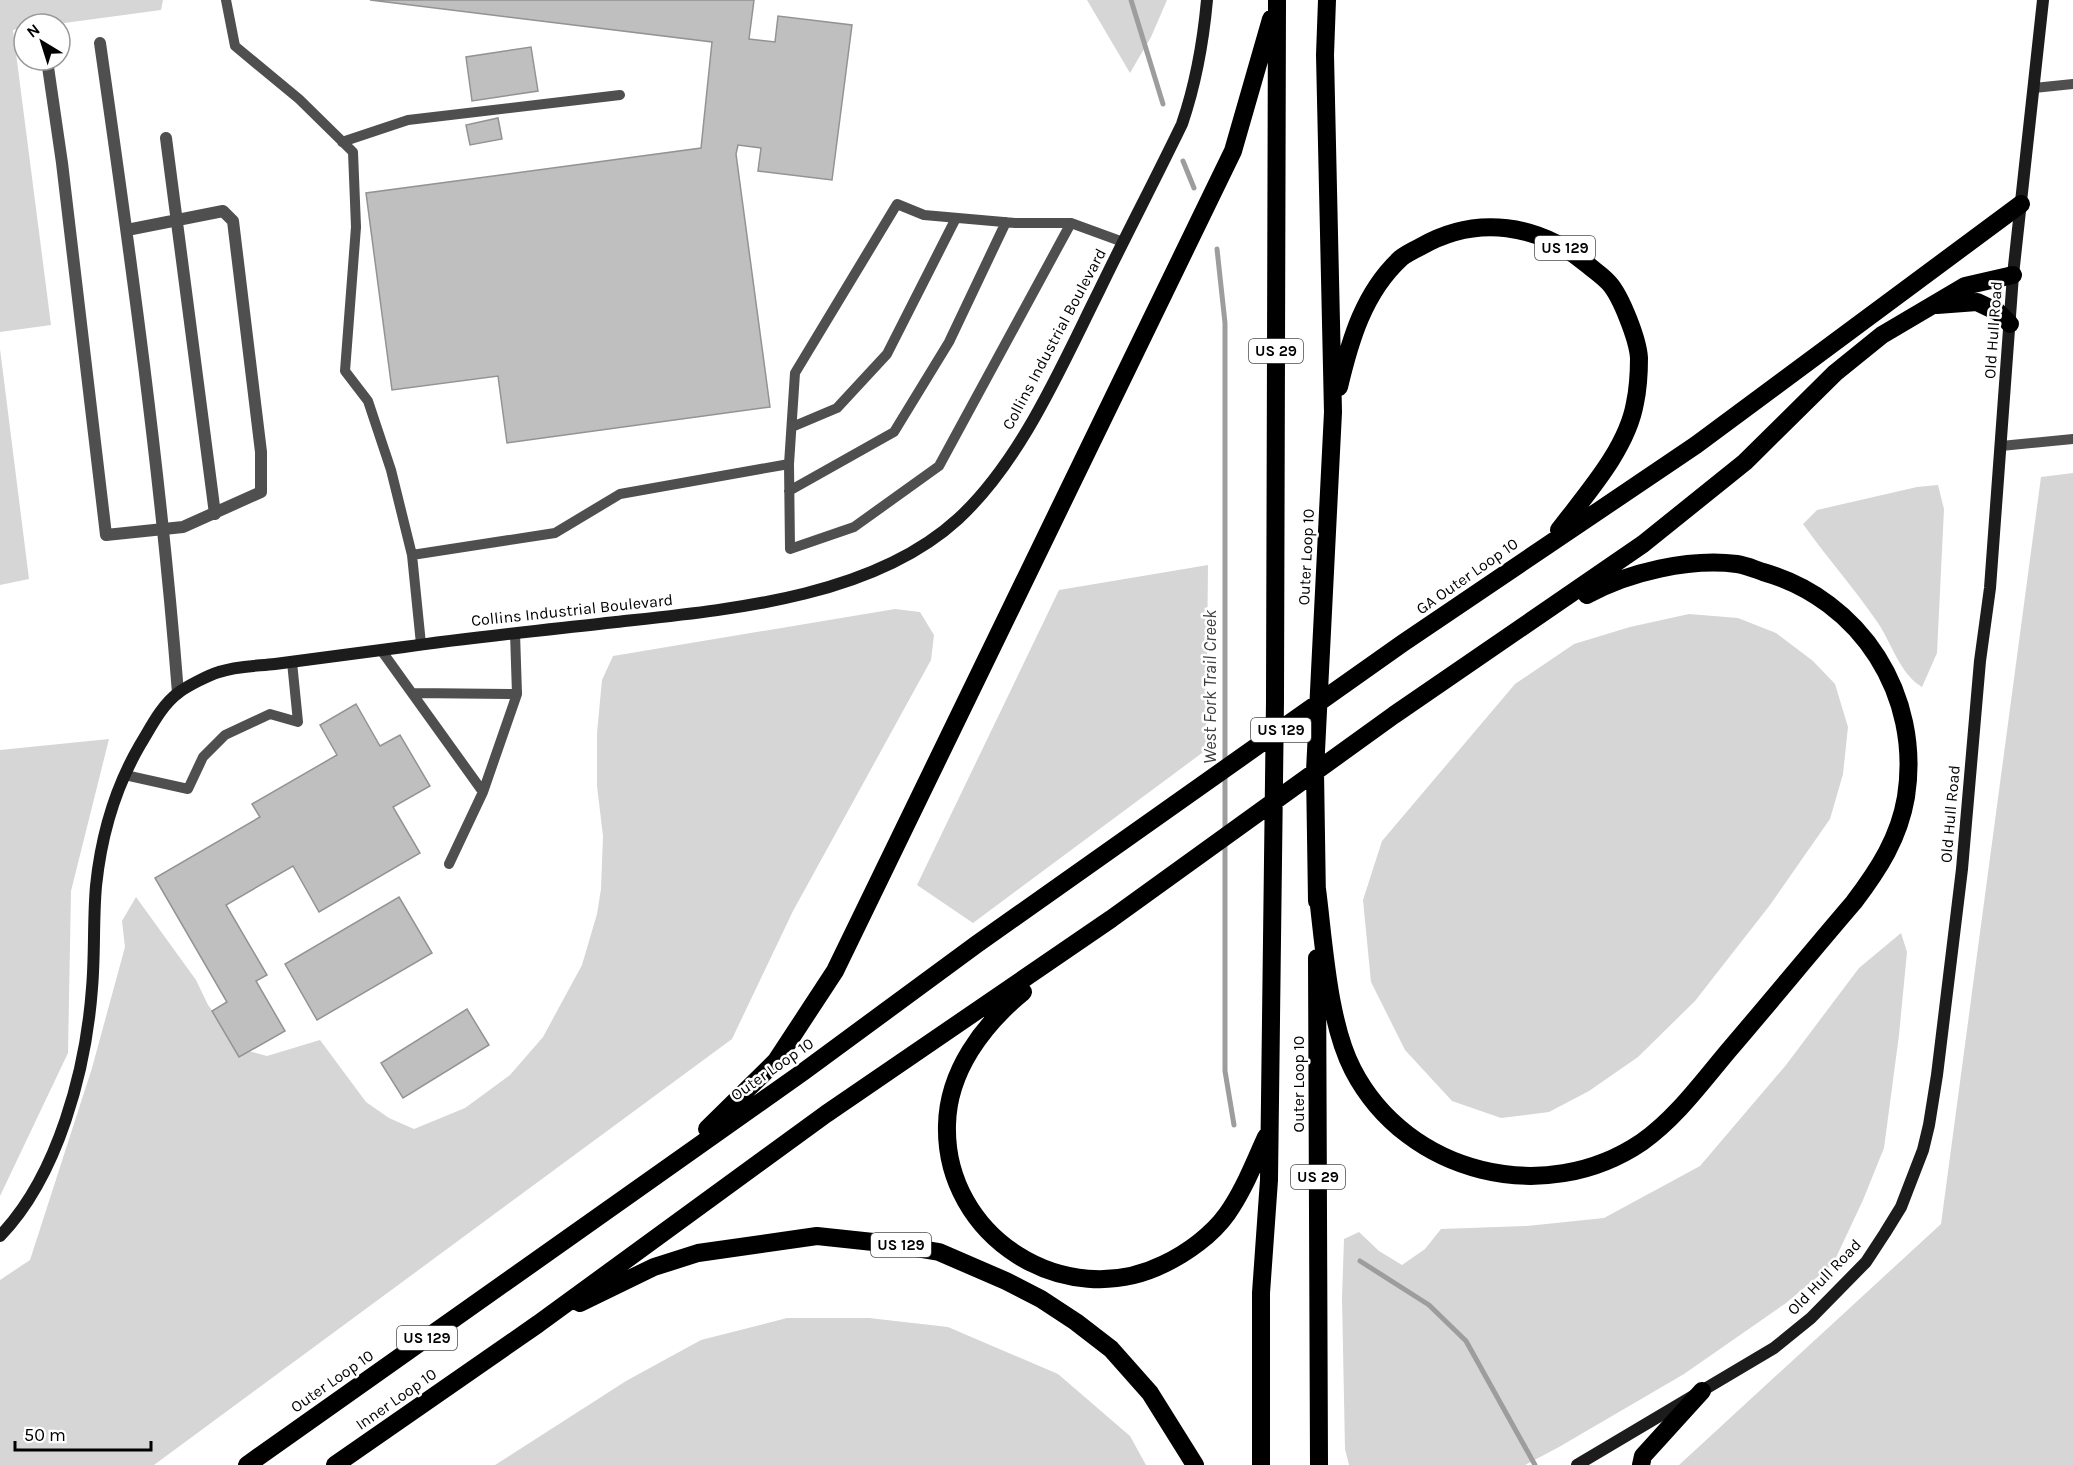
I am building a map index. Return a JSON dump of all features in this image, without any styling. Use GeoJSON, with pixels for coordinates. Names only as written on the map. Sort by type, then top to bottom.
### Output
{"type":"FeatureCollection","features":[{"type":"Feature","properties":{"kind":"highway","name":"US 29"},"geometry":{"type":"LineString","coordinates":[[1261,1465],[1261,1293],[1269,1180],[1275,689],[1277,0]]}},
{"type":"Feature","properties":{"kind":"highway"},"geometry":{"type":"LineString","coordinates":[[607,1210],[699,1136],[776,1061],[835,971],[1233,151],[1277,0]]}},
{"type":"Feature","properties":{"kind":"highway","name":"US 29"},"geometry":{"type":"LineString","coordinates":[[1327,0],[1325,56],[1333,412]]}},
{"type":"Feature","properties":{"kind":"highway","name":"GA Outer Loop 10"},"geometry":{"type":"LineString","coordinates":[[1403,643],[1696,445],[2021,204]]}},
{"type":"Feature","properties":{"kind":"highway","name":"US 129"},"geometry":{"type":"LineString","coordinates":[[1333,412],[1348,347],[1364,308],[1380,282],[1402,257],[1436,238],[1475,227],[1512,229],[1545,237],[1572,252],[1610,283],[1626,312],[1639,356],[1635,404],[1620,446],[1552,541]]}},
{"type":"Feature","properties":{"kind":"highway"},"geometry":{"type":"LineString","coordinates":[[538,1324],[826,1114],[1111,919],[1394,715],[1643,544],[1745,462],[1835,373],[1882,335],[1965,286],[2013,275]]}},
{"type":"Feature","properties":{"kind":"highway"},"geometry":{"type":"LineString","coordinates":[[1930,306],[1977,302],[1998,312],[2010,324]]}},
{"type":"Feature","properties":{"kind":"highway","name":"Outer Loop 10"},"geometry":{"type":"LineString","coordinates":[[1319,1465],[1315,771],[1333,412]]}},
{"type":"Feature","properties":{"kind":"highway"},"geometry":{"type":"LineString","coordinates":[[1317,889],[1333,1002],[1341,1041],[1353,1071],[1371,1098],[1410,1136],[1455,1163],[1503,1174],[1532,1176],[1560,1174],[1588,1168],[1619,1155],[1642,1142],[1661,1127],[1695,1090],[1879,870],[1900,821],[1906,798],[1909,773],[1907,734],[1896,692],[1872,648],[1836,610],[1820,597],[1779,577],[1739,564],[1715,562],[1689,565],[1638,574],[1605,585],[1509,637]]}},
{"type":"Feature","properties":{"kind":"highway","name":"Outer Loop 10"},"geometry":{"type":"LineString","coordinates":[[247,1465],[803,1072],[977,944],[1403,643]]}},
{"type":"Feature","properties":{"kind":"highway"},"geometry":{"type":"LineString","coordinates":[[1111,919],[1001,1010],[980,1036],[963,1063],[952,1096],[947,1124],[948,1150],[965,1201],[981,1223],[999,1242],[1025,1260],[1047,1271],[1087,1280],[1113,1280],[1153,1270],[1177,1258],[1198,1243],[1227,1215],[1270,1130]]}},
{"type":"Feature","properties":{"kind":"highway","name":"US 129"},"geometry":{"type":"LineString","coordinates":[[538,1324],[654,1267],[698,1253],[817,1236],[892,1244],[939,1252],[1041,1299],[1111,1349],[1150,1393],[1195,1465]]}},
{"type":"Feature","properties":{"kind":"highway","name":"Inner Loop 10"},"geometry":{"type":"LineString","coordinates":[[335,1465],[538,1324]]}},
{"type":"Feature","properties":{"kind":"highway"},"geometry":{"type":"LineString","coordinates":[[1641,1465],[1643,1456],[1702,1391]]}},
{"type":"Feature","properties":{"kind":"street","name":"Collins Industrial Boulevard"},"geometry":{"type":"LineString","coordinates":[[0,1236],[28,1202],[42,1179],[70,1102],[83,1049],[92,995],[96,945],[96,890],[99,863],[111,810],[125,776],[159,713],[178,693],[220,671],[421,644],[728,609],[782,599],[886,566],[933,539],[974,503],[1007,460],[1062,366],[1170,149],[1191,99],[1203,46],[1207,0]]}},
{"type":"Feature","properties":{"kind":"street","name":"Old Hull Road"},"geometry":{"type":"LineString","coordinates":[[1577,1465],[1774,1348],[1811,1318],[1866,1262],[1900,1207],[1923,1150],[1937,1075],[1962,869],[1980,661],[1990,588],[2013,275],[2043,0]]}},
{"type":"Feature","properties":{"kind":"street"},"geometry":{"type":"LineString","coordinates":[[100,43],[127,230],[164,530],[178,693]]}},
{"type":"Feature","properties":{"kind":"street"},"geometry":{"type":"LineString","coordinates":[[48,72],[62,163],[106,535],[183,528],[261,492],[261,452],[233,221],[223,211],[127,230]]}},
{"type":"Feature","properties":{"kind":"street"},"geometry":{"type":"LineString","coordinates":[[166,138],[215,514]]}},
{"type":"Feature","properties":{"kind":"lane"},"geometry":{"type":"LineString","coordinates":[[226,0],[235,46],[299,99],[353,152],[356,227],[345,371],[368,401],[391,470],[412,555],[421,644]]}},
{"type":"Feature","properties":{"kind":"lane"},"geometry":{"type":"LineString","coordinates":[[2034,88],[2073,84]]}},
{"type":"Feature","properties":{"kind":"lane"},"geometry":{"type":"LineString","coordinates":[[342,142],[408,120],[620,95]]}},
{"type":"Feature","properties":{"kind":"lane"},"geometry":{"type":"LineString","coordinates":[[1071,223],[939,466],[854,526],[790,549],[789,464],[795,373],[897,204],[924,215],[1006,222],[1071,223],[1123,242]]}},
{"type":"Feature","properties":{"kind":"lane"},"geometry":{"type":"LineString","coordinates":[[792,427],[837,408],[887,354],[956,218]]}},
{"type":"Feature","properties":{"kind":"lane"},"geometry":{"type":"LineString","coordinates":[[789,491],[894,432],[949,342],[1006,222]]}},
{"type":"Feature","properties":{"kind":"lane"},"geometry":{"type":"LineString","coordinates":[[2001,446],[2073,439]]}},
{"type":"Feature","properties":{"kind":"lane"},"geometry":{"type":"LineString","coordinates":[[412,555],[555,533],[620,494],[789,464]]}},
{"type":"Feature","properties":{"kind":"lane"},"geometry":{"type":"LineString","coordinates":[[449,864],[483,792],[517,694],[515,633]]}},
{"type":"Feature","properties":{"kind":"lane"},"geometry":{"type":"LineString","coordinates":[[381,650],[483,792]]}},
{"type":"Feature","properties":{"kind":"lane"},"geometry":{"type":"LineString","coordinates":[[125,776],[188,789],[202,757],[225,735],[270,714],[298,722],[292,662]]}},
{"type":"Feature","properties":{"kind":"lane"},"geometry":{"type":"LineString","coordinates":[[412,693],[517,694]]}},
{"type":"Feature","properties":{"kind":"shaded area"},"geometry":{"type":"Polygon","coordinates":[[[0,0],[163,0],[161,10],[72,22],[72,12],[12,12],[12,72],[18,72],[51,325],[0,332],[0,0]]]}},
{"type":"Feature","properties":{"kind":"shaded area"},"geometry":{"type":"Polygon","coordinates":[[[1087,0],[1167,0],[1151,37],[1130,73],[1087,0]]]}},
{"type":"Feature","properties":{"kind":"shaded area"},"geometry":{"type":"Polygon","coordinates":[[[0,349],[29,579],[0,585],[0,349]]]}},
{"type":"Feature","properties":{"kind":"shaded area"},"geometry":{"type":"Polygon","coordinates":[[[2073,473],[2073,1465],[1679,1465],[1941,1224],[2041,477],[2073,473]]]}},
{"type":"Feature","properties":{"kind":"shaded area"},"geometry":{"type":"Polygon","coordinates":[[[1938,485],[1944,509],[1937,653],[1922,687],[1908,674],[1878,623],[1803,524],[1817,510],[1917,487],[1938,485]]]}},
{"type":"Feature","properties":{"kind":"shaded area"},"geometry":{"type":"Polygon","coordinates":[[[1208,565],[1206,750],[973,923],[917,885],[1059,590],[1208,565]]]}},
{"type":"Feature","properties":{"kind":"shaded area"},"geometry":{"type":"Polygon","coordinates":[[[895,609],[920,612],[934,635],[931,660],[793,911],[732,1039],[154,1465],[0,1465],[0,1280],[30,1260],[92,1068],[125,947],[122,921],[136,897],[196,980],[208,1005],[241,1049],[267,1056],[320,1040],[366,1102],[389,1118],[414,1129],[465,1108],[510,1075],[543,1037],[582,965],[597,914],[601,889],[603,836],[597,786],[597,733],[602,680],[613,656],[895,609]]]}},
{"type":"Feature","properties":{"kind":"shaded area"},"geometry":{"type":"Polygon","coordinates":[[[1689,614],[1738,618],[1776,633],[1813,661],[1835,684],[1848,727],[1843,774],[1830,819],[1770,905],[1695,1001],[1638,1057],[1589,1091],[1549,1112],[1501,1118],[1452,1101],[1405,1050],[1371,982],[1363,900],[1382,841],[1515,684],[1574,644],[1630,627],[1689,614]]]}},
{"type":"Feature","properties":{"kind":"shaded area"},"geometry":{"type":"Polygon","coordinates":[[[109,739],[71,891],[68,1053],[0,1196],[0,750],[109,739]]]}},
{"type":"Feature","properties":{"kind":"shaded area"},"geometry":{"type":"Polygon","coordinates":[[[1901,933],[1907,952],[1884,1148],[1833,1264],[1786,1303],[1684,1374],[1525,1465],[1349,1465],[1345,1449],[1342,1298],[1344,1239],[1359,1232],[1379,1251],[1402,1265],[1425,1249],[1441,1229],[1527,1226],[1604,1218],[1700,1166],[1786,1065],[1859,968],[1901,933]]]}},
{"type":"Feature","properties":{"kind":"shaded area"},"geometry":{"type":"Polygon","coordinates":[[[787,1318],[869,1318],[948,1327],[1058,1374],[1130,1436],[1146,1465],[495,1465],[626,1381],[701,1340],[787,1318]]]}},
{"type":"Feature","properties":{"kind":"building"},"geometry":{"type":"Polygon","coordinates":[[[370,0],[754,0],[749,39],[775,42],[778,16],[852,25],[832,180],[758,171],[761,148],[738,145],[736,154],[770,407],[507,443],[498,376],[392,390],[366,193],[701,148],[712,42],[370,0]]]}},
{"type":"Feature","properties":{"kind":"building"},"geometry":{"type":"Polygon","coordinates":[[[531,47],[538,91],[472,101],[466,57],[531,47]]]}},
{"type":"Feature","properties":{"kind":"building"},"geometry":{"type":"Polygon","coordinates":[[[498,118],[502,139],[470,145],[466,125],[498,118]]]}},
{"type":"Feature","properties":{"kind":"building"},"geometry":{"type":"Polygon","coordinates":[[[356,704],[380,746],[400,735],[430,786],[393,807],[420,853],[319,912],[293,866],[226,905],[267,975],[256,981],[285,1031],[239,1057],[212,1011],[227,1002],[155,878],[260,817],[252,804],[337,755],[320,725],[356,704]]]}},
{"type":"Feature","properties":{"kind":"building"},"geometry":{"type":"Polygon","coordinates":[[[399,897],[432,953],[317,1020],[285,964],[399,897]]]}},
{"type":"Feature","properties":{"kind":"building"},"geometry":{"type":"Polygon","coordinates":[[[467,1009],[489,1045],[403,1098],[381,1063],[467,1009]]]}},
{"type":"Feature","properties":{"kind":"waterway","name":"West Fork Trail Creek"},"geometry":{"type":"LineString","coordinates":[[1131,0],[1163,104]]}},
{"type":"Feature","properties":{"kind":"waterway","name":"West Fork Trail Creek"},"geometry":{"type":"LineString","coordinates":[[1183,161],[1194,188]]}},
{"type":"Feature","properties":{"kind":"waterway","name":"West Fork Trail Creek"},"geometry":{"type":"LineString","coordinates":[[1217,249],[1225,323],[1225,763]]}},
{"type":"Feature","properties":{"kind":"waterway","name":"West Fork Trail Creek"},"geometry":{"type":"LineString","coordinates":[[1225,775],[1225,832]]}},
{"type":"Feature","properties":{"kind":"waterway","name":"West Fork Trail Creek"},"geometry":{"type":"LineString","coordinates":[[1225,841],[1225,1071],[1234,1125]]}},
{"type":"Feature","properties":{"kind":"waterway","name":"West Fork Trail Creek"},"geometry":{"type":"LineString","coordinates":[[1360,1261],[1429,1305],[1466,1341],[1535,1465]]}}]}
